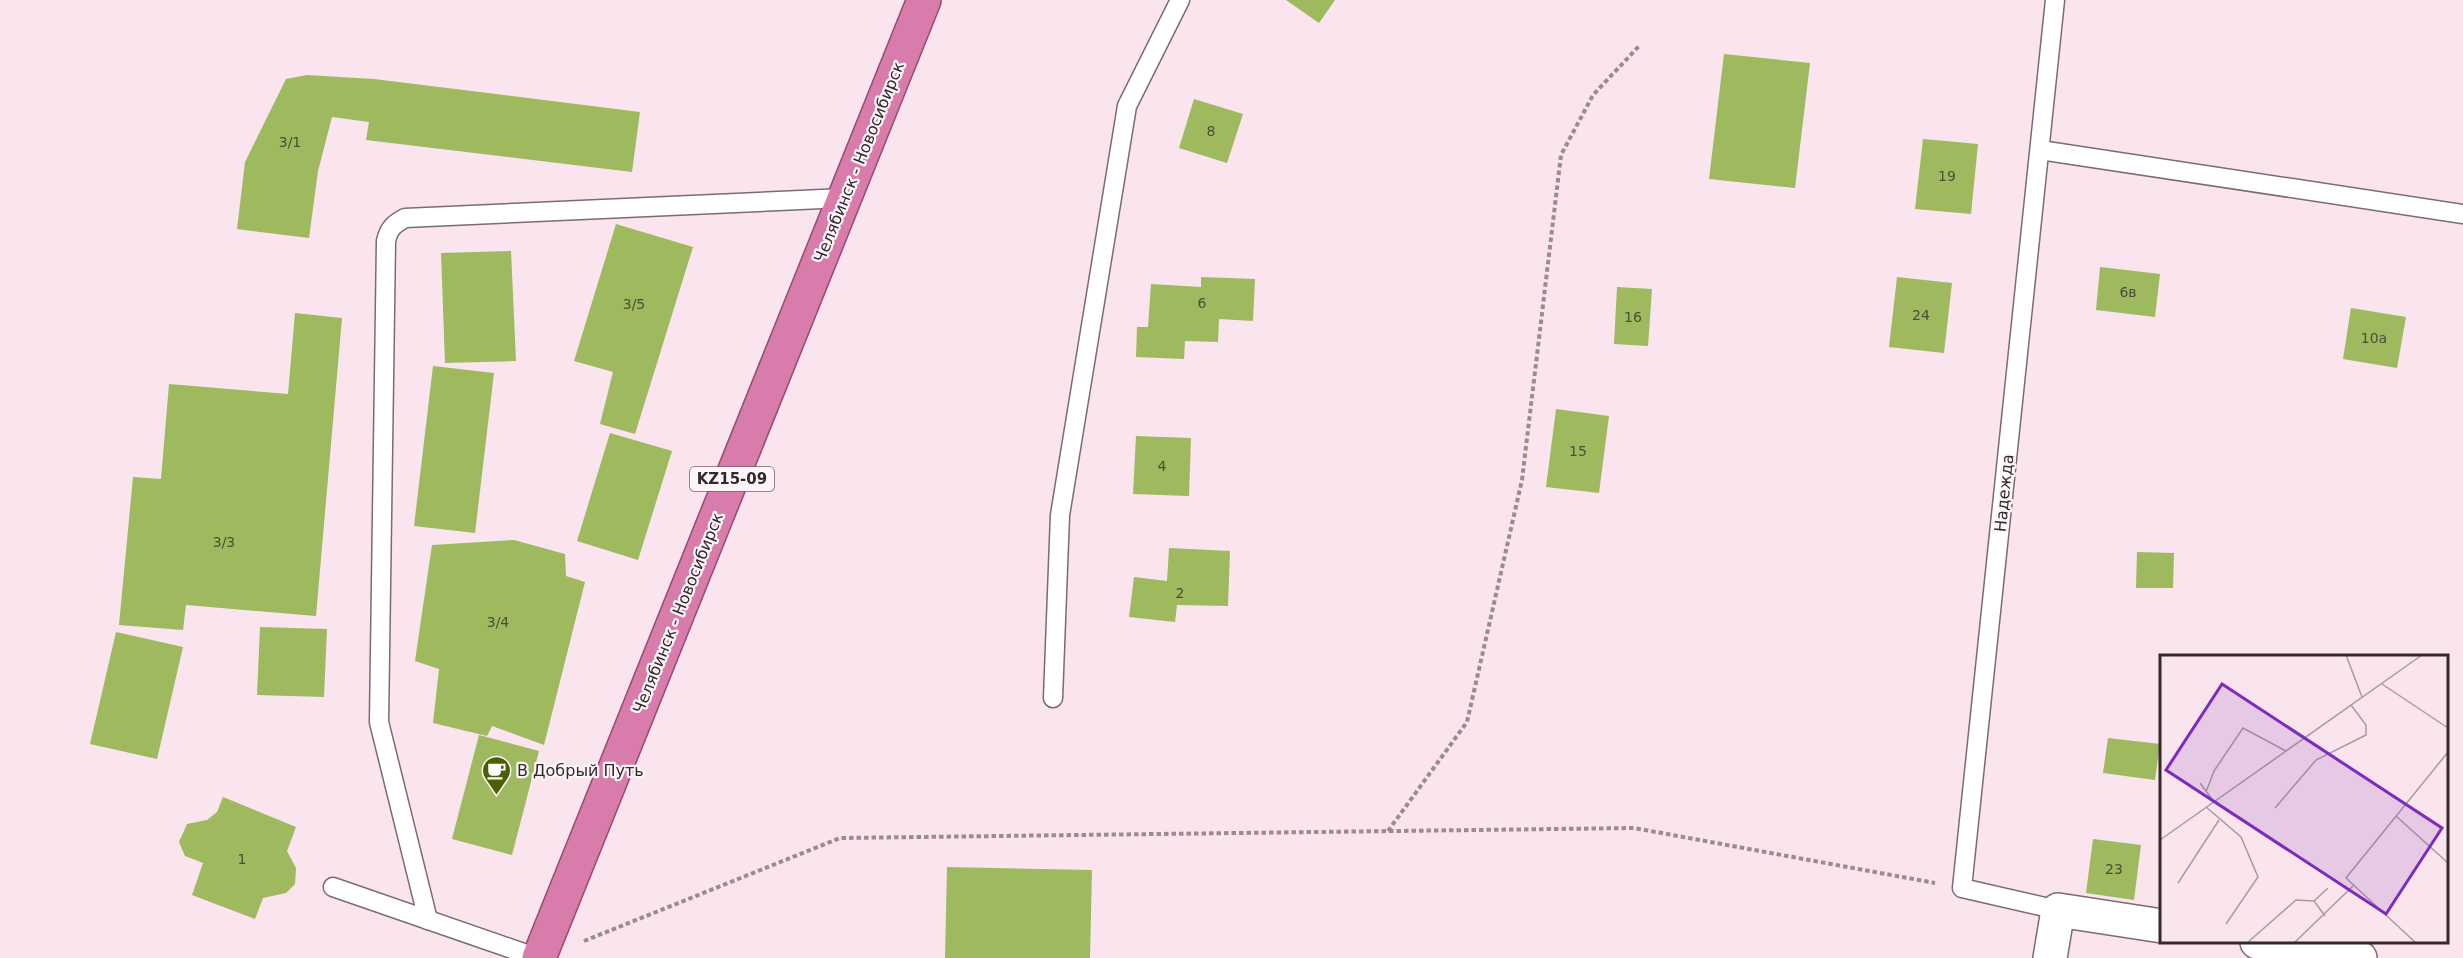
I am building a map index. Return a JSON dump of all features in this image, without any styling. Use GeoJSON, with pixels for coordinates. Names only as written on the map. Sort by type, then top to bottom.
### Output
{"type":"FeatureCollection","features":[{"type":"Feature","properties":{"kind":"highway","name":"Челябинск - Новосибирск"},"geometry":{"type":"LineString","coordinates":[[538,958],[924,0]]}},
{"type":"Feature","properties":{"kind":"street"},"geometry":{"type":"LineString","coordinates":[[2050,958],[2058,910],[2160,926]]}},
{"type":"Feature","properties":{"kind":"street"},"geometry":{"type":"LineString","coordinates":[[2263,943],[2360,958]]}},
{"type":"Feature","properties":{"kind":"lane"},"geometry":{"type":"LineString","coordinates":[[1053,698],[1060,515],[1127,106],[1180,0]]}},
{"type":"Feature","properties":{"kind":"lane","name":"Надежда"},"geometry":{"type":"LineString","coordinates":[[1962,888],[2055,0]]}},
{"type":"Feature","properties":{"kind":"lane"},"geometry":{"type":"LineString","coordinates":[[2040,150],[2463,214]]}},
{"type":"Feature","properties":{"kind":"lane"},"geometry":{"type":"LineString","coordinates":[[428,920],[380,722],[386,241],[388,231],[395,223],[405,219],[844,198]]}},
{"type":"Feature","properties":{"kind":"lane"},"geometry":{"type":"LineString","coordinates":[[333,887],[538,958]]}},
{"type":"Feature","properties":{"kind":"lane"},"geometry":{"type":"LineString","coordinates":[[1962,888],[2058,910]]}},
{"type":"Feature","properties":{"kind":"path"},"geometry":{"type":"LineString","coordinates":[[1388,831],[1467,722],[1522,480],[1561,155],[1593,95],[1640,45]]}},
{"type":"Feature","properties":{"kind":"path"},"geometry":{"type":"LineString","coordinates":[[574,945],[840,838],[1634,828],[1962,888]]}},
{"type":"Feature","properties":{"kind":"building"},"geometry":{"type":"Polygon","coordinates":[[[1286,0],[1335,0],[1319,23],[1286,0]]]}},
{"type":"Feature","properties":{"kind":"building"},"geometry":{"type":"Polygon","coordinates":[[[1724,54],[1810,63],[1795,188],[1709,179],[1724,54]]]}},
{"type":"Feature","properties":{"kind":"building"},"geometry":{"type":"Polygon","coordinates":[[[307,75],[374,79],[640,112],[632,172],[366,140],[369,122],[332,117],[318,171],[309,238],[237,229],[245,162],[286,79],[307,75]]]}},
{"type":"Feature","properties":{"kind":"building"},"geometry":{"type":"Polygon","coordinates":[[[1194,99],[1243,114],[1227,163],[1179,148],[1194,99]]]}},
{"type":"Feature","properties":{"kind":"building"},"geometry":{"type":"Polygon","coordinates":[[[1923,139],[1978,144],[1971,214],[1915,209],[1923,139]]]}},
{"type":"Feature","properties":{"kind":"building"},"geometry":{"type":"Polygon","coordinates":[[[616,224],[693,247],[635,434],[600,424],[613,372],[574,361],[616,224]]]}},
{"type":"Feature","properties":{"kind":"building"},"geometry":{"type":"Polygon","coordinates":[[[511,251],[516,361],[445,363],[441,253],[511,251]]]}},
{"type":"Feature","properties":{"kind":"building"},"geometry":{"type":"Polygon","coordinates":[[[2100,267],[2160,274],[2155,317],[2096,310],[2100,267]]]}},
{"type":"Feature","properties":{"kind":"building"},"geometry":{"type":"Polygon","coordinates":[[[1201,277],[1255,279],[1253,321],[1219,319],[1218,342],[1185,341],[1184,359],[1136,357],[1137,327],[1148,327],[1151,284],[1201,287],[1201,277]]]}},
{"type":"Feature","properties":{"kind":"building"},"geometry":{"type":"Polygon","coordinates":[[[1897,277],[1952,283],[1944,353],[1889,347],[1897,277]]]}},
{"type":"Feature","properties":{"kind":"building"},"geometry":{"type":"Polygon","coordinates":[[[1617,287],[1652,289],[1648,346],[1614,344],[1617,287]]]}},
{"type":"Feature","properties":{"kind":"building"},"geometry":{"type":"Polygon","coordinates":[[[2351,308],[2406,317],[2397,368],[2343,359],[2351,308]]]}},
{"type":"Feature","properties":{"kind":"building"},"geometry":{"type":"Polygon","coordinates":[[[295,313],[342,318],[316,616],[186,605],[183,630],[119,625],[133,477],[161,479],[169,384],[288,394],[295,313]]]}},
{"type":"Feature","properties":{"kind":"building"},"geometry":{"type":"Polygon","coordinates":[[[433,366],[494,373],[475,533],[414,526],[433,366]]]}},
{"type":"Feature","properties":{"kind":"building"},"geometry":{"type":"Polygon","coordinates":[[[1556,409],[1609,416],[1599,493],[1546,487],[1556,409]]]}},
{"type":"Feature","properties":{"kind":"building"},"geometry":{"type":"Polygon","coordinates":[[[610,433],[672,451],[638,560],[577,541],[610,433]]]}},
{"type":"Feature","properties":{"kind":"building"},"geometry":{"type":"Polygon","coordinates":[[[1136,436],[1191,438],[1189,496],[1133,494],[1136,436]]]}},
{"type":"Feature","properties":{"kind":"building"},"geometry":{"type":"Polygon","coordinates":[[[514,540],[565,554],[566,576],[585,582],[544,745],[492,726],[487,736],[433,723],[439,669],[415,661],[432,545],[514,540]]]}},
{"type":"Feature","properties":{"kind":"building"},"geometry":{"type":"Polygon","coordinates":[[[1169,548],[1230,551],[1228,606],[1177,605],[1175,622],[1129,617],[1134,577],[1167,581],[1169,548]]]}},
{"type":"Feature","properties":{"kind":"building"},"geometry":{"type":"Polygon","coordinates":[[[2137,552],[2174,553],[2173,588],[2136,588],[2137,552]]]}},
{"type":"Feature","properties":{"kind":"building"},"geometry":{"type":"Polygon","coordinates":[[[260,627],[327,629],[324,697],[257,695],[260,627]]]}},
{"type":"Feature","properties":{"kind":"building"},"geometry":{"type":"Polygon","coordinates":[[[116,632],[183,647],[157,759],[90,744],[116,632]]]}},
{"type":"Feature","properties":{"kind":"building","name":"В Добрый Путь"},"geometry":{"type":"Polygon","coordinates":[[[479,735],[539,751],[512,855],[452,839],[479,735]]]}},
{"type":"Feature","properties":{"kind":"building"},"geometry":{"type":"Polygon","coordinates":[[[2108,738],[2160,744],[2155,780],[2103,773],[2108,738]]]}},
{"type":"Feature","properties":{"kind":"building"},"geometry":{"type":"Polygon","coordinates":[[[223,797],[296,827],[287,851],[296,868],[295,884],[286,893],[263,898],[255,919],[192,895],[203,863],[185,856],[179,842],[187,824],[207,820],[217,812],[223,797]]]}},
{"type":"Feature","properties":{"kind":"building"},"geometry":{"type":"Polygon","coordinates":[[[2093,839],[2141,845],[2134,900],[2086,893],[2093,839]]]}},
{"type":"Feature","properties":{"kind":"building"},"geometry":{"type":"Polygon","coordinates":[[[947,867],[1092,870],[1090,958],[945,958],[947,867]]]}},
{"type":"Feature","properties":{"kind":"place","name":"В Добрый Путь"},"geometry":{"type":"Point","coordinates":[496,796]}}]}
